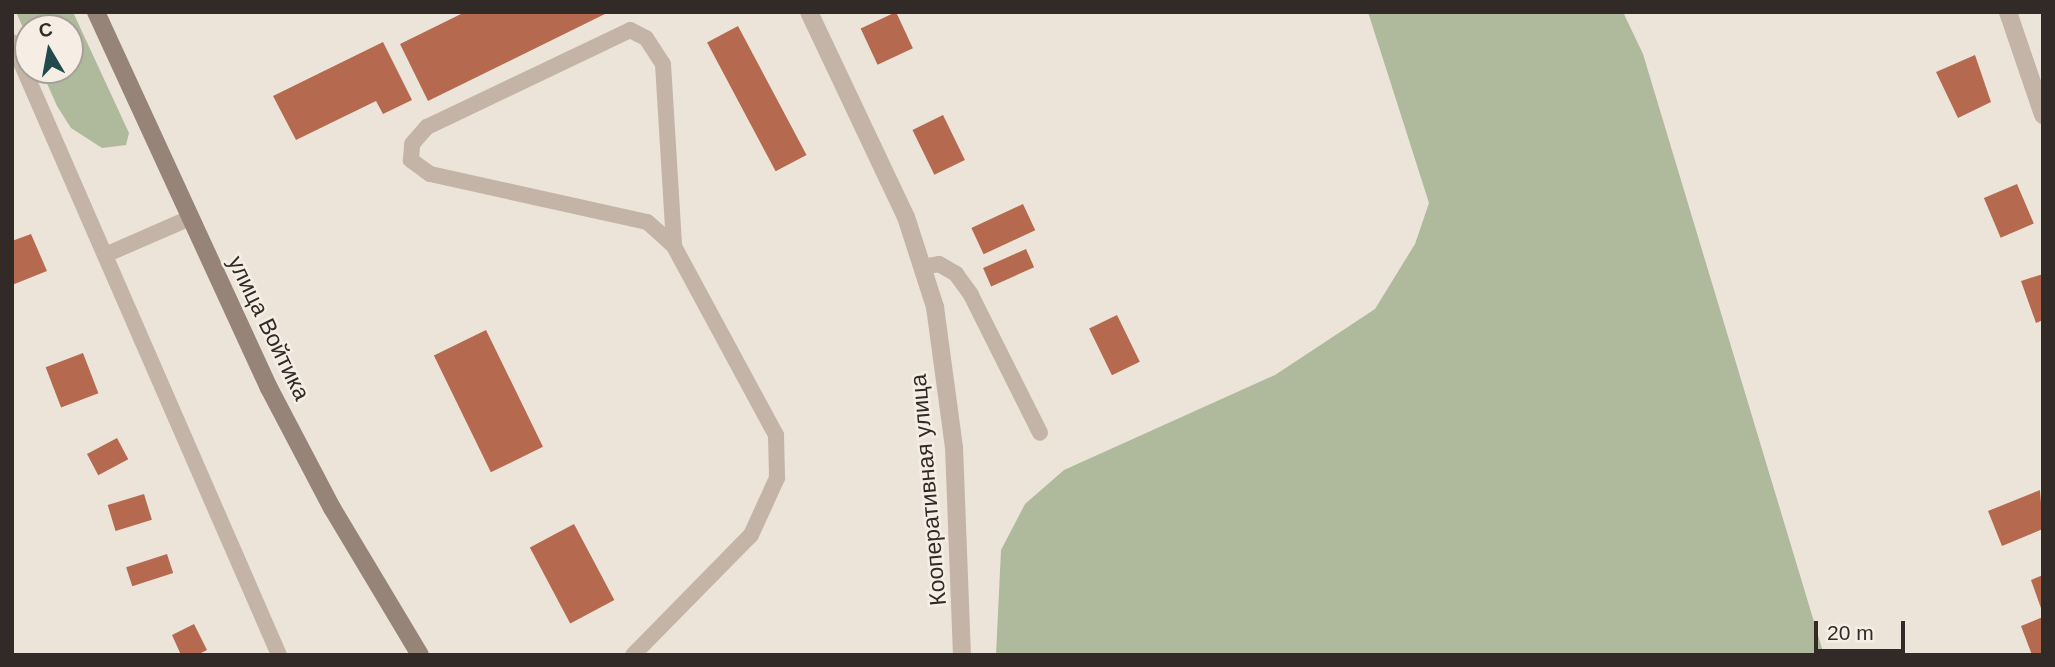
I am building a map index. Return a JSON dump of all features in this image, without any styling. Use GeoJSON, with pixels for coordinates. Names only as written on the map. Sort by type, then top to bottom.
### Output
{"type":"FeatureCollection","features":[{"type":"Feature","properties":{"kind":"main road","name":"улица Войтика"},"geometry":{"type":"LineString","coordinates":[[96,12],[269,388],[332,508],[420,655]]}},
{"type":"Feature","properties":{"kind":"street","name":"Кооперативная улица"},"geometry":{"type":"LineString","coordinates":[[809,12],[906,217],[934,307],[954,447],[962,655]]}},
{"type":"Feature","properties":{"kind":"street"},"geometry":{"type":"LineString","coordinates":[[2008,12],[2043,116]]}},
{"type":"Feature","properties":{"kind":"lane"},"geometry":{"type":"LineString","coordinates":[[633,655],[751,535],[776,478],[776,435],[674,246],[647,222],[430,174],[411,160],[412,144],[427,127],[630,30],[646,38],[663,64],[674,246]]}},
{"type":"Feature","properties":{"kind":"lane"},"geometry":{"type":"LineString","coordinates":[[12,42],[279,655]]}},
{"type":"Feature","properties":{"kind":"lane"},"geometry":{"type":"LineString","coordinates":[[105,255],[190,219]]}},
{"type":"Feature","properties":{"kind":"lane"},"geometry":{"type":"LineString","coordinates":[[922,267],[939,264],[956,274],[971,295],[1040,433]]}},
{"type":"Feature","properties":{"kind":"green space"},"geometry":{"type":"Polygon","coordinates":[[[16,12],[74,14],[17,14],[16,12]]]}},
{"type":"Feature","properties":{"kind":"green space"},"geometry":{"type":"Polygon","coordinates":[[[1368,12],[1623,12],[1643,54],[1824,655],[996,655],[1001,550],[1025,504],[1064,470],[1275,375],[1375,309],[1415,244],[1429,203],[1368,12]]]}},
{"type":"Feature","properties":{"kind":"green space"},"geometry":{"type":"Polygon","coordinates":[[[84,36],[129,133],[126,145],[102,148],[71,128],[47,84],[84,84],[84,36]]]}},
{"type":"Feature","properties":{"kind":"building"},"geometry":{"type":"Polygon","coordinates":[[[465,12],[609,12],[428,101],[400,44],[465,12]]]}},
{"type":"Feature","properties":{"kind":"building"},"geometry":{"type":"Polygon","coordinates":[[[896,12],[913,48],[878,65],[861,28],[896,12]]]}},
{"type":"Feature","properties":{"kind":"building"},"geometry":{"type":"Polygon","coordinates":[[[738,26],[807,155],[776,171],[707,42],[738,26]]]}},
{"type":"Feature","properties":{"kind":"building"},"geometry":{"type":"Polygon","coordinates":[[[383,42],[412,100],[383,114],[376,101],[296,140],[273,96],[383,42]]]}},
{"type":"Feature","properties":{"kind":"building"},"geometry":{"type":"Polygon","coordinates":[[[1975,55],[1991,102],[1958,118],[1936,72],[1975,55]]]}},
{"type":"Feature","properties":{"kind":"building"},"geometry":{"type":"Polygon","coordinates":[[[943,115],[965,160],[934,175],[912,130],[943,115]]]}},
{"type":"Feature","properties":{"kind":"building"},"geometry":{"type":"Polygon","coordinates":[[[2017,184],[2034,224],[2001,238],[1984,198],[2017,184]]]}},
{"type":"Feature","properties":{"kind":"building"},"geometry":{"type":"Polygon","coordinates":[[[1023,204],[1035,230],[984,254],[971,228],[1023,204]]]}},
{"type":"Feature","properties":{"kind":"building"},"geometry":{"type":"Polygon","coordinates":[[[31,234],[47,271],[12,285],[12,241],[31,234]]]}},
{"type":"Feature","properties":{"kind":"building"},"geometry":{"type":"Polygon","coordinates":[[[1026,249],[1034,267],[991,286],[983,268],[1026,249]]]}},
{"type":"Feature","properties":{"kind":"building"},"geometry":{"type":"Polygon","coordinates":[[[2043,274],[2043,320],[2036,323],[2021,281],[2043,274]]]}},
{"type":"Feature","properties":{"kind":"building"},"geometry":{"type":"Polygon","coordinates":[[[1117,315],[1140,362],[1112,375],[1089,329],[1117,315]]]}},
{"type":"Feature","properties":{"kind":"building"},"geometry":{"type":"Polygon","coordinates":[[[486,330],[543,447],[491,472],[434,355],[486,330]]]}},
{"type":"Feature","properties":{"kind":"building"},"geometry":{"type":"Polygon","coordinates":[[[83,353],[98,393],[61,407],[46,367],[83,353]]]}},
{"type":"Feature","properties":{"kind":"building"},"geometry":{"type":"Polygon","coordinates":[[[117,438],[128,459],[98,475],[87,454],[117,438]]]}},
{"type":"Feature","properties":{"kind":"building"},"geometry":{"type":"Polygon","coordinates":[[[2040,490],[2043,529],[2002,546],[1988,511],[2040,490]]]}},
{"type":"Feature","properties":{"kind":"building"},"geometry":{"type":"Polygon","coordinates":[[[144,494],[152,520],[116,531],[108,505],[144,494]]]}},
{"type":"Feature","properties":{"kind":"building"},"geometry":{"type":"Polygon","coordinates":[[[574,524],[614,600],[570,623],[530,547],[574,524]]]}},
{"type":"Feature","properties":{"kind":"building"},"geometry":{"type":"Polygon","coordinates":[[[167,554],[173,573],[132,586],[126,567],[167,554]]]}},
{"type":"Feature","properties":{"kind":"building"},"geometry":{"type":"Polygon","coordinates":[[[2043,575],[2043,611],[2042,611],[2031,580],[2043,575]]]}},
{"type":"Feature","properties":{"kind":"building"},"geometry":{"type":"Polygon","coordinates":[[[2043,617],[2043,655],[2032,655],[2021,626],[2043,617]]]}},
{"type":"Feature","properties":{"kind":"building"},"geometry":{"type":"Polygon","coordinates":[[[194,624],[207,650],[197,655],[181,655],[172,635],[194,624]]]}}]}
